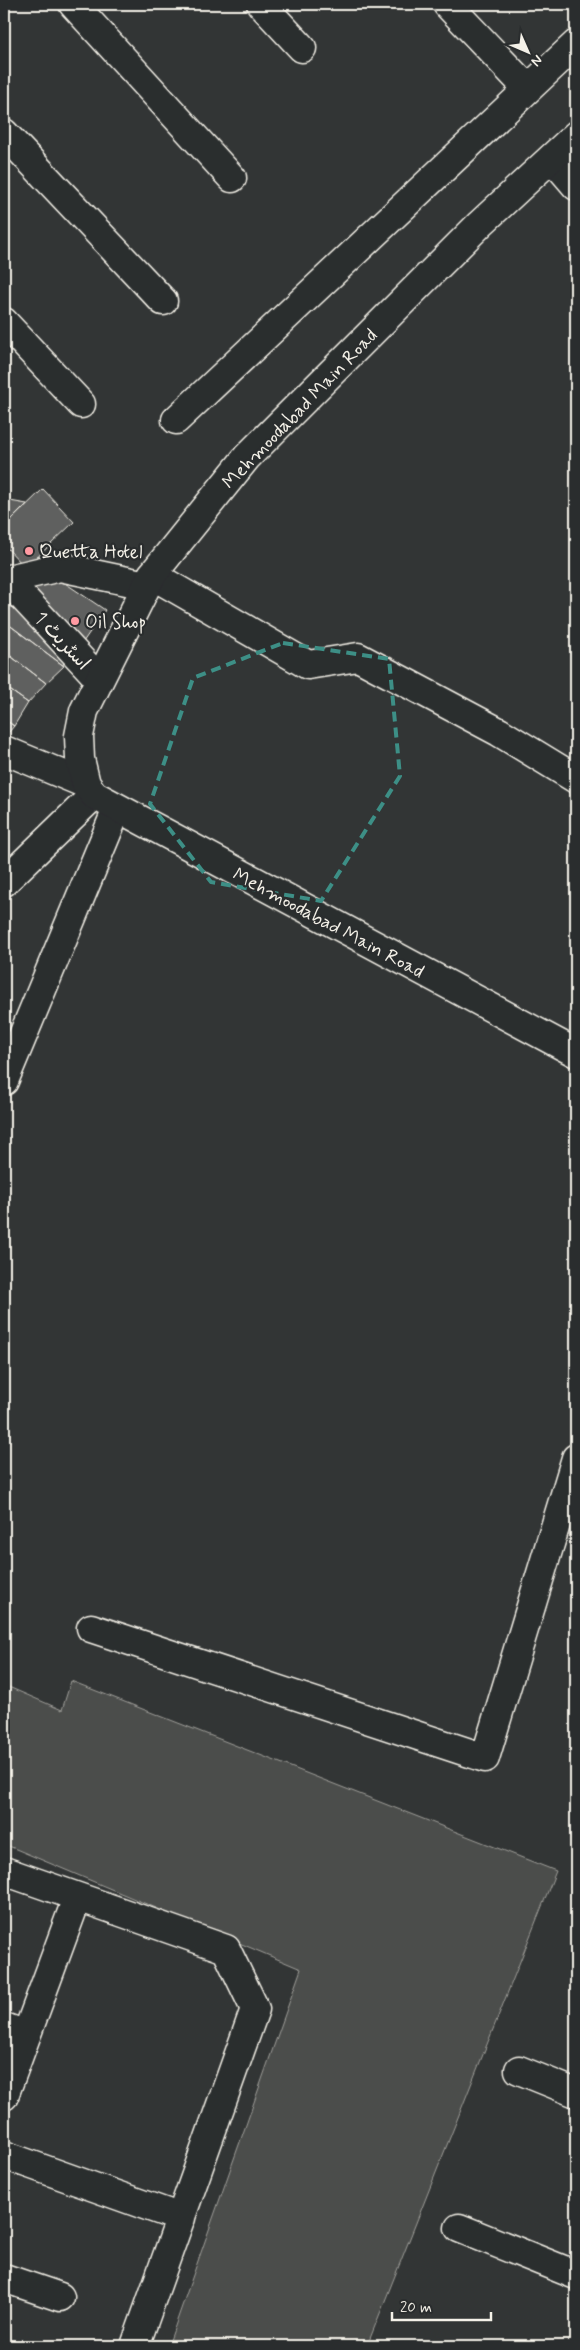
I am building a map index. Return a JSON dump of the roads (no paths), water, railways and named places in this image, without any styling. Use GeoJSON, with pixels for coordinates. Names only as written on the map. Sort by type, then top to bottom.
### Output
{"type":"FeatureCollection","features":[{"type":"Feature","properties":{"kind":"street"},"geometry":{"type":"LineString","coordinates":[[73,4],[232,178]]}},
{"type":"Feature","properties":{"kind":"street"},"geometry":{"type":"LineString","coordinates":[[261,4],[302,48]]}},
{"type":"Feature","properties":{"kind":"street"},"geometry":{"type":"LineString","coordinates":[[447,4],[528,89]]}},
{"type":"Feature","properties":{"kind":"street"},"geometry":{"type":"LineString","coordinates":[[176,420],[576,44]]}},
{"type":"Feature","properties":{"kind":"street"},"geometry":{"type":"LineString","coordinates":[[4,133],[163,301]]}},
{"type":"Feature","properties":{"kind":"street","name":"Mehmoodabad Main Road"},"geometry":{"type":"LineString","coordinates":[[99,796],[80,759],[79,736],[84,711],[149,580],[247,457],[480,224],[576,135]]}},
{"type":"Feature","properties":{"kind":"street"},"geometry":{"type":"LineString","coordinates":[[552,158],[576,186]]}},
{"type":"Feature","properties":{"kind":"street"},"geometry":{"type":"LineString","coordinates":[[4,322],[81,404]]}},
{"type":"Feature","properties":{"kind":"street","name":"اسٹریٹ 1"},"geometry":{"type":"LineString","coordinates":[[99,679],[5,582],[60,568],[149,580],[308,665],[358,657],[499,732],[576,779]]}},
{"type":"Feature","properties":{"kind":"street","name":"Mehmoodabad Main Road"},"geometry":{"type":"LineString","coordinates":[[4,750],[99,796],[576,1053]]}},
{"type":"Feature","properties":{"kind":"street"},"geometry":{"type":"LineString","coordinates":[[4,882],[99,796]]}},
{"type":"Feature","properties":{"kind":"street"},"geometry":{"type":"LineString","coordinates":[[4,1081],[99,796]]}},
{"type":"Feature","properties":{"kind":"street"},"geometry":{"type":"LineString","coordinates":[[91,1628],[485,1758],[576,1458]]}},
{"type":"Feature","properties":{"kind":"street"},"geometry":{"type":"LineString","coordinates":[[4,1871],[226,1949],[255,2008],[135,2346]]}},
{"type":"Feature","properties":{"kind":"street"},"geometry":{"type":"LineString","coordinates":[[4,2096],[15,2031],[77,1898]]}},
{"type":"Feature","properties":{"kind":"street"},"geometry":{"type":"LineString","coordinates":[[519,2070],[576,2093]]}},
{"type":"Feature","properties":{"kind":"street"},"geometry":{"type":"LineString","coordinates":[[4,2156],[181,2218]]}},
{"type":"Feature","properties":{"kind":"street"},"geometry":{"type":"LineString","coordinates":[[459,2228],[576,2275]]}},
{"type":"Feature","properties":{"kind":"street"},"geometry":{"type":"LineString","coordinates":[[4,2278],[60,2297]]}},
{"type":"Feature","properties":{"kind":"place","name":"Quetta Hotel"},"geometry":{"type":"Point","coordinates":[29,551]}},
{"type":"Feature","properties":{"kind":"place","name":"Oil Shop"},"geometry":{"type":"Point","coordinates":[75,621]}}]}
